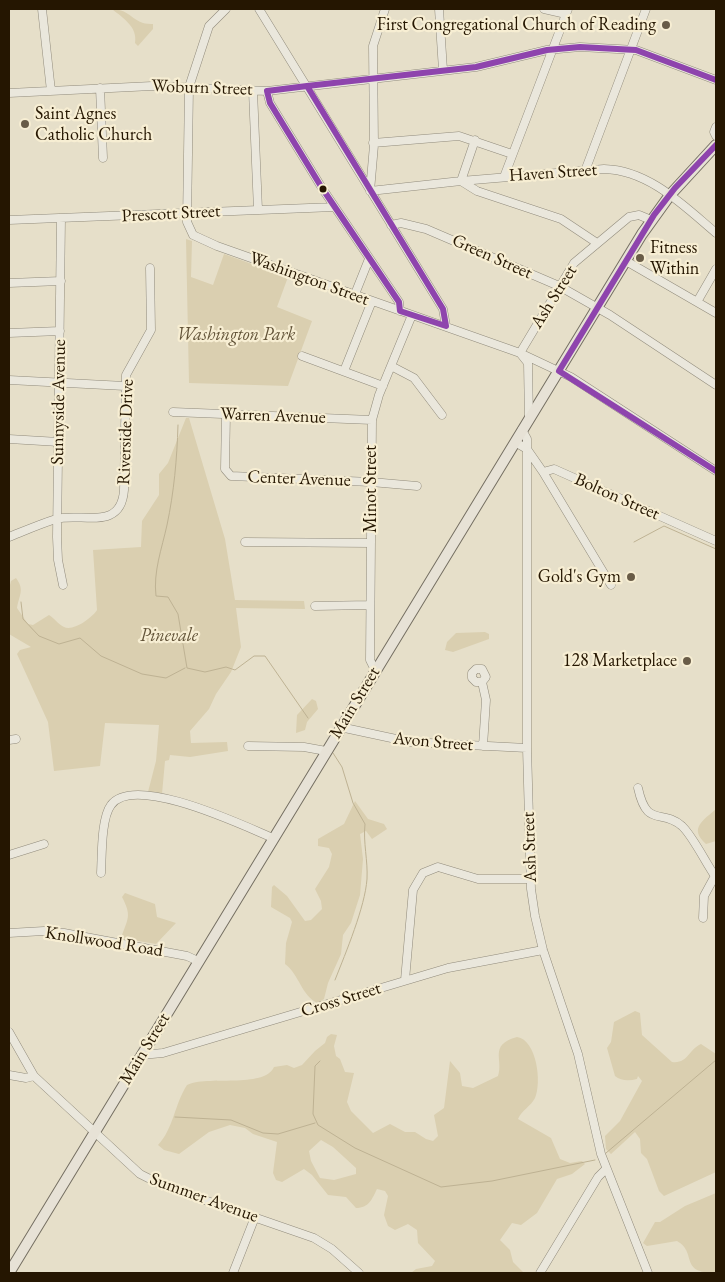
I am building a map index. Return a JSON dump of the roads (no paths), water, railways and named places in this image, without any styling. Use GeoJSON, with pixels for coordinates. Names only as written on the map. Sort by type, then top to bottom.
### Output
{"type":"FeatureCollection","features":[{"type":"Feature","properties":{"kind":"main road","name":"Main Street"},"geometry":{"type":"LineString","coordinates":[[9,1273],[340,727],[651,220],[670,194],[716,145]]}},
{"type":"Feature","properties":{"kind":"street"},"geometry":{"type":"LineString","coordinates":[[42,9],[51,91]]}},
{"type":"Feature","properties":{"kind":"street","name":"Washington Street"},"geometry":{"type":"LineString","coordinates":[[226,9],[209,26],[189,87],[187,213],[188,228],[196,238],[520,353],[559,371],[716,471]]}},
{"type":"Feature","properties":{"kind":"street"},"geometry":{"type":"LineString","coordinates":[[259,9],[444,311],[446,326]]}},
{"type":"Feature","properties":{"kind":"street"},"geometry":{"type":"LineString","coordinates":[[370,191],[374,143],[374,42],[385,9]]}},
{"type":"Feature","properties":{"kind":"street"},"geometry":{"type":"LineString","coordinates":[[439,9],[443,70]]}},
{"type":"Feature","properties":{"kind":"street"},"geometry":{"type":"LineString","coordinates":[[504,177],[567,11],[544,9]]}},
{"type":"Feature","properties":{"kind":"street"},"geometry":{"type":"LineString","coordinates":[[585,170],[646,9]]}},
{"type":"Feature","properties":{"kind":"street","name":"Woburn Street"},"geometry":{"type":"LineString","coordinates":[[9,93],[100,88],[189,87],[252,91],[267,90],[486,65],[552,49],[592,47],[631,49],[716,80]]}},
{"type":"Feature","properties":{"kind":"street"},"geometry":{"type":"LineString","coordinates":[[100,88],[103,158]]}},
{"type":"Feature","properties":{"kind":"street"},"geometry":{"type":"LineString","coordinates":[[267,90],[270,103],[334,207],[399,302],[400,311]]}},
{"type":"Feature","properties":{"kind":"street"},"geometry":{"type":"LineString","coordinates":[[252,91],[258,210]]}},
{"type":"Feature","properties":{"kind":"street"},"geometry":{"type":"LineString","coordinates":[[253,103],[261,101],[270,103]]}},
{"type":"Feature","properties":{"kind":"street"},"geometry":{"type":"LineString","coordinates":[[716,127],[714,132],[716,136]]}},
{"type":"Feature","properties":{"kind":"street"},"geometry":{"type":"LineString","coordinates":[[374,143],[452,136],[475,140],[512,154]]}},
{"type":"Feature","properties":{"kind":"street"},"geometry":{"type":"LineString","coordinates":[[475,140],[461,181],[477,191],[563,220],[597,243]]}},
{"type":"Feature","properties":{"kind":"street","name":"Haven Street"},"geometry":{"type":"LineString","coordinates":[[370,191],[585,170],[625,171],[670,194],[716,233]]}},
{"type":"Feature","properties":{"kind":"street","name":"Prescott Street"},"geometry":{"type":"LineString","coordinates":[[9,220],[334,207]]}},
{"type":"Feature","properties":{"kind":"street","name":"Ash Street"},"geometry":{"type":"LineString","coordinates":[[520,353],[574,263],[631,216],[638,215],[651,220]]}},
{"type":"Feature","properties":{"kind":"street","name":"Sunnyside Avenue"},"geometry":{"type":"LineString","coordinates":[[62,218],[58,560],[63,585]]}},
{"type":"Feature","properties":{"kind":"street","name":"Green Street"},"geometry":{"type":"LineString","coordinates":[[390,225],[402,222],[426,229],[559,286],[597,308],[716,385]]}},
{"type":"Feature","properties":{"kind":"street"},"geometry":{"type":"LineString","coordinates":[[355,294],[369,259]]}},
{"type":"Feature","properties":{"kind":"street"},"geometry":{"type":"LineString","coordinates":[[626,261],[716,313]]}},
{"type":"Feature","properties":{"kind":"street","name":"Riverside Drive"},"geometry":{"type":"LineString","coordinates":[[9,537],[58,519],[103,517],[116,510],[122,501],[124,490],[127,372],[146,342],[151,327],[150,268]]}},
{"type":"Feature","properties":{"kind":"street"},"geometry":{"type":"LineString","coordinates":[[697,302],[716,269]]}},
{"type":"Feature","properties":{"kind":"street"},"geometry":{"type":"LineString","coordinates":[[9,282],[61,281]]}},
{"type":"Feature","properties":{"kind":"street"},"geometry":{"type":"LineString","coordinates":[[344,372],[372,301]]}},
{"type":"Feature","properties":{"kind":"street","name":"Minot Street"},"geometry":{"type":"LineString","coordinates":[[375,670],[370,660],[372,420],[383,386],[412,315]]}},
{"type":"Feature","properties":{"kind":"street"},"geometry":{"type":"LineString","coordinates":[[9,333],[60,331]]}},
{"type":"Feature","properties":{"kind":"street"},"geometry":{"type":"LineString","coordinates":[[520,353],[528,363],[528,420]]}},
{"type":"Feature","properties":{"kind":"street"},"geometry":{"type":"LineString","coordinates":[[302,356],[383,386]]}},
{"type":"Feature","properties":{"kind":"street"},"geometry":{"type":"LineString","coordinates":[[391,366],[416,380],[442,415]]}},
{"type":"Feature","properties":{"kind":"street"},"geometry":{"type":"LineString","coordinates":[[9,380],[126,386]]}},
{"type":"Feature","properties":{"kind":"street","name":"Warren Avenue"},"geometry":{"type":"LineString","coordinates":[[173,412],[372,420]]}},
{"type":"Feature","properties":{"kind":"street","name":"Center Avenue"},"geometry":{"type":"LineString","coordinates":[[226,414],[225,470],[227,474],[233,477],[372,482],[417,486]]}},
{"type":"Feature","properties":{"kind":"street","name":"Ash Street"},"geometry":{"type":"LineString","coordinates":[[522,430],[527,439],[527,748],[534,916],[543,950],[578,1054],[596,1136],[606,1169],[646,1273]]}},
{"type":"Feature","properties":{"kind":"street"},"geometry":{"type":"LineString","coordinates":[[9,439],[59,442]]}},
{"type":"Feature","properties":{"kind":"street"},"geometry":{"type":"LineString","coordinates":[[515,442],[527,450],[543,472],[611,585]]}},
{"type":"Feature","properties":{"kind":"street","name":"Bolton Street"},"geometry":{"type":"LineString","coordinates":[[543,472],[554,469],[716,541]]}},
{"type":"Feature","properties":{"kind":"street"},"geometry":{"type":"LineString","coordinates":[[245,542],[371,543]]}},
{"type":"Feature","properties":{"kind":"street"},"geometry":{"type":"LineString","coordinates":[[315,606],[370,605]]}},
{"type":"Feature","properties":{"kind":"street"},"geometry":{"type":"LineString","coordinates":[[482,682],[486,700],[483,746]]}},
{"type":"Feature","properties":{"kind":"street","name":"Avon Street"},"geometry":{"type":"LineString","coordinates":[[340,727],[410,742],[527,748]]}},
{"type":"Feature","properties":{"kind":"street"},"geometry":{"type":"LineString","coordinates":[[248,746],[304,747],[326,751]]}},
{"type":"Feature","properties":{"kind":"street"},"geometry":{"type":"LineString","coordinates":[[638,788],[646,810],[652,815],[682,826],[715,875],[704,896],[703,918]]}},
{"type":"Feature","properties":{"kind":"street"},"geometry":{"type":"LineString","coordinates":[[101,873],[108,810],[114,801],[127,796],[153,797],[188,804],[273,838]]}},
{"type":"Feature","properties":{"kind":"street"},"geometry":{"type":"LineString","coordinates":[[9,855],[44,844]]}},
{"type":"Feature","properties":{"kind":"street"},"geometry":{"type":"LineString","coordinates":[[405,980],[413,893],[416,882],[423,873],[438,868],[478,879],[531,879]]}},
{"type":"Feature","properties":{"kind":"street","name":"Knollwood Road"},"geometry":{"type":"LineString","coordinates":[[9,933],[37,931],[64,933],[187,956],[198,961]]}},
{"type":"Feature","properties":{"kind":"street","name":"Cross Street"},"geometry":{"type":"LineString","coordinates":[[141,1055],[163,1053],[448,968],[543,950]]}},
{"type":"Feature","properties":{"kind":"street","name":"Summer Avenue"},"geometry":{"type":"LineString","coordinates":[[9,1032],[34,1076],[130,1167],[151,1181],[320,1242],[359,1273]]}},
{"type":"Feature","properties":{"kind":"street"},"geometry":{"type":"LineString","coordinates":[[9,1075],[26,1078],[34,1076]]}},
{"type":"Feature","properties":{"kind":"street"},"geometry":{"type":"LineString","coordinates":[[540,1273],[598,1176],[606,1169]]}},
{"type":"Feature","properties":{"kind":"street"},"geometry":{"type":"LineString","coordinates":[[232,1273],[255,1217]]}},
{"type":"Feature","properties":{"kind":"waterway"},"geometry":{"type":"LineString","coordinates":[[178,425],[173,488],[155,587],[156,596],[168,597],[178,614],[187,668],[205,672],[226,667],[235,670],[254,656],[265,656],[308,718]]}},
{"type":"Feature","properties":{"kind":"waterway"},"geometry":{"type":"LineString","coordinates":[[634,542],[664,526],[716,549]]}},
{"type":"Feature","properties":{"kind":"waterway"},"geometry":{"type":"LineString","coordinates":[[21,602],[23,619],[39,636],[59,644],[80,638],[101,656],[142,674],[166,678],[185,668]]}},
{"type":"Feature","properties":{"kind":"waterway"},"geometry":{"type":"LineString","coordinates":[[333,753],[342,767],[353,803],[365,824],[367,872],[363,903],[335,980]]}},
{"type":"Feature","properties":{"kind":"waterway"},"geometry":{"type":"LineString","coordinates":[[606,1153],[716,1060]]}},
{"type":"Feature","properties":{"kind":"waterway"},"geometry":{"type":"LineString","coordinates":[[320,1061],[315,1066],[313,1114],[318,1125],[355,1148],[441,1187],[492,1181],[595,1160]]}},
{"type":"Feature","properties":{"kind":"waterway"},"geometry":{"type":"LineString","coordinates":[[175,1117],[231,1120],[263,1133],[278,1134],[315,1123]]}},
{"type":"Feature","properties":{"kind":"place","name":"First Congregational Church of Reading"},"geometry":{"type":"Point","coordinates":[666,25]}},
{"type":"Feature","properties":{"kind":"place","name":"Saint Agnes Catholic Church"},"geometry":{"type":"Point","coordinates":[25,124]}},
{"type":"Feature","properties":{"kind":"place","name":"Fitness Within"},"geometry":{"type":"Point","coordinates":[640,258]}},
{"type":"Feature","properties":{"kind":"place","name":"Gold's Gym"},"geometry":{"type":"Point","coordinates":[631,577]}},
{"type":"Feature","properties":{"kind":"place","name":"128 Marketplace"},"geometry":{"type":"Point","coordinates":[687,661]}},
{"type":"Feature","properties":{"kind":"park label","name":"Washington Park"},"geometry":{"type":"Point","coordinates":[236,335]}},
{"type":"Feature","properties":{"kind":"park label","name":"Pinevale"},"geometry":{"type":"Point","coordinates":[169,636]}}]}
